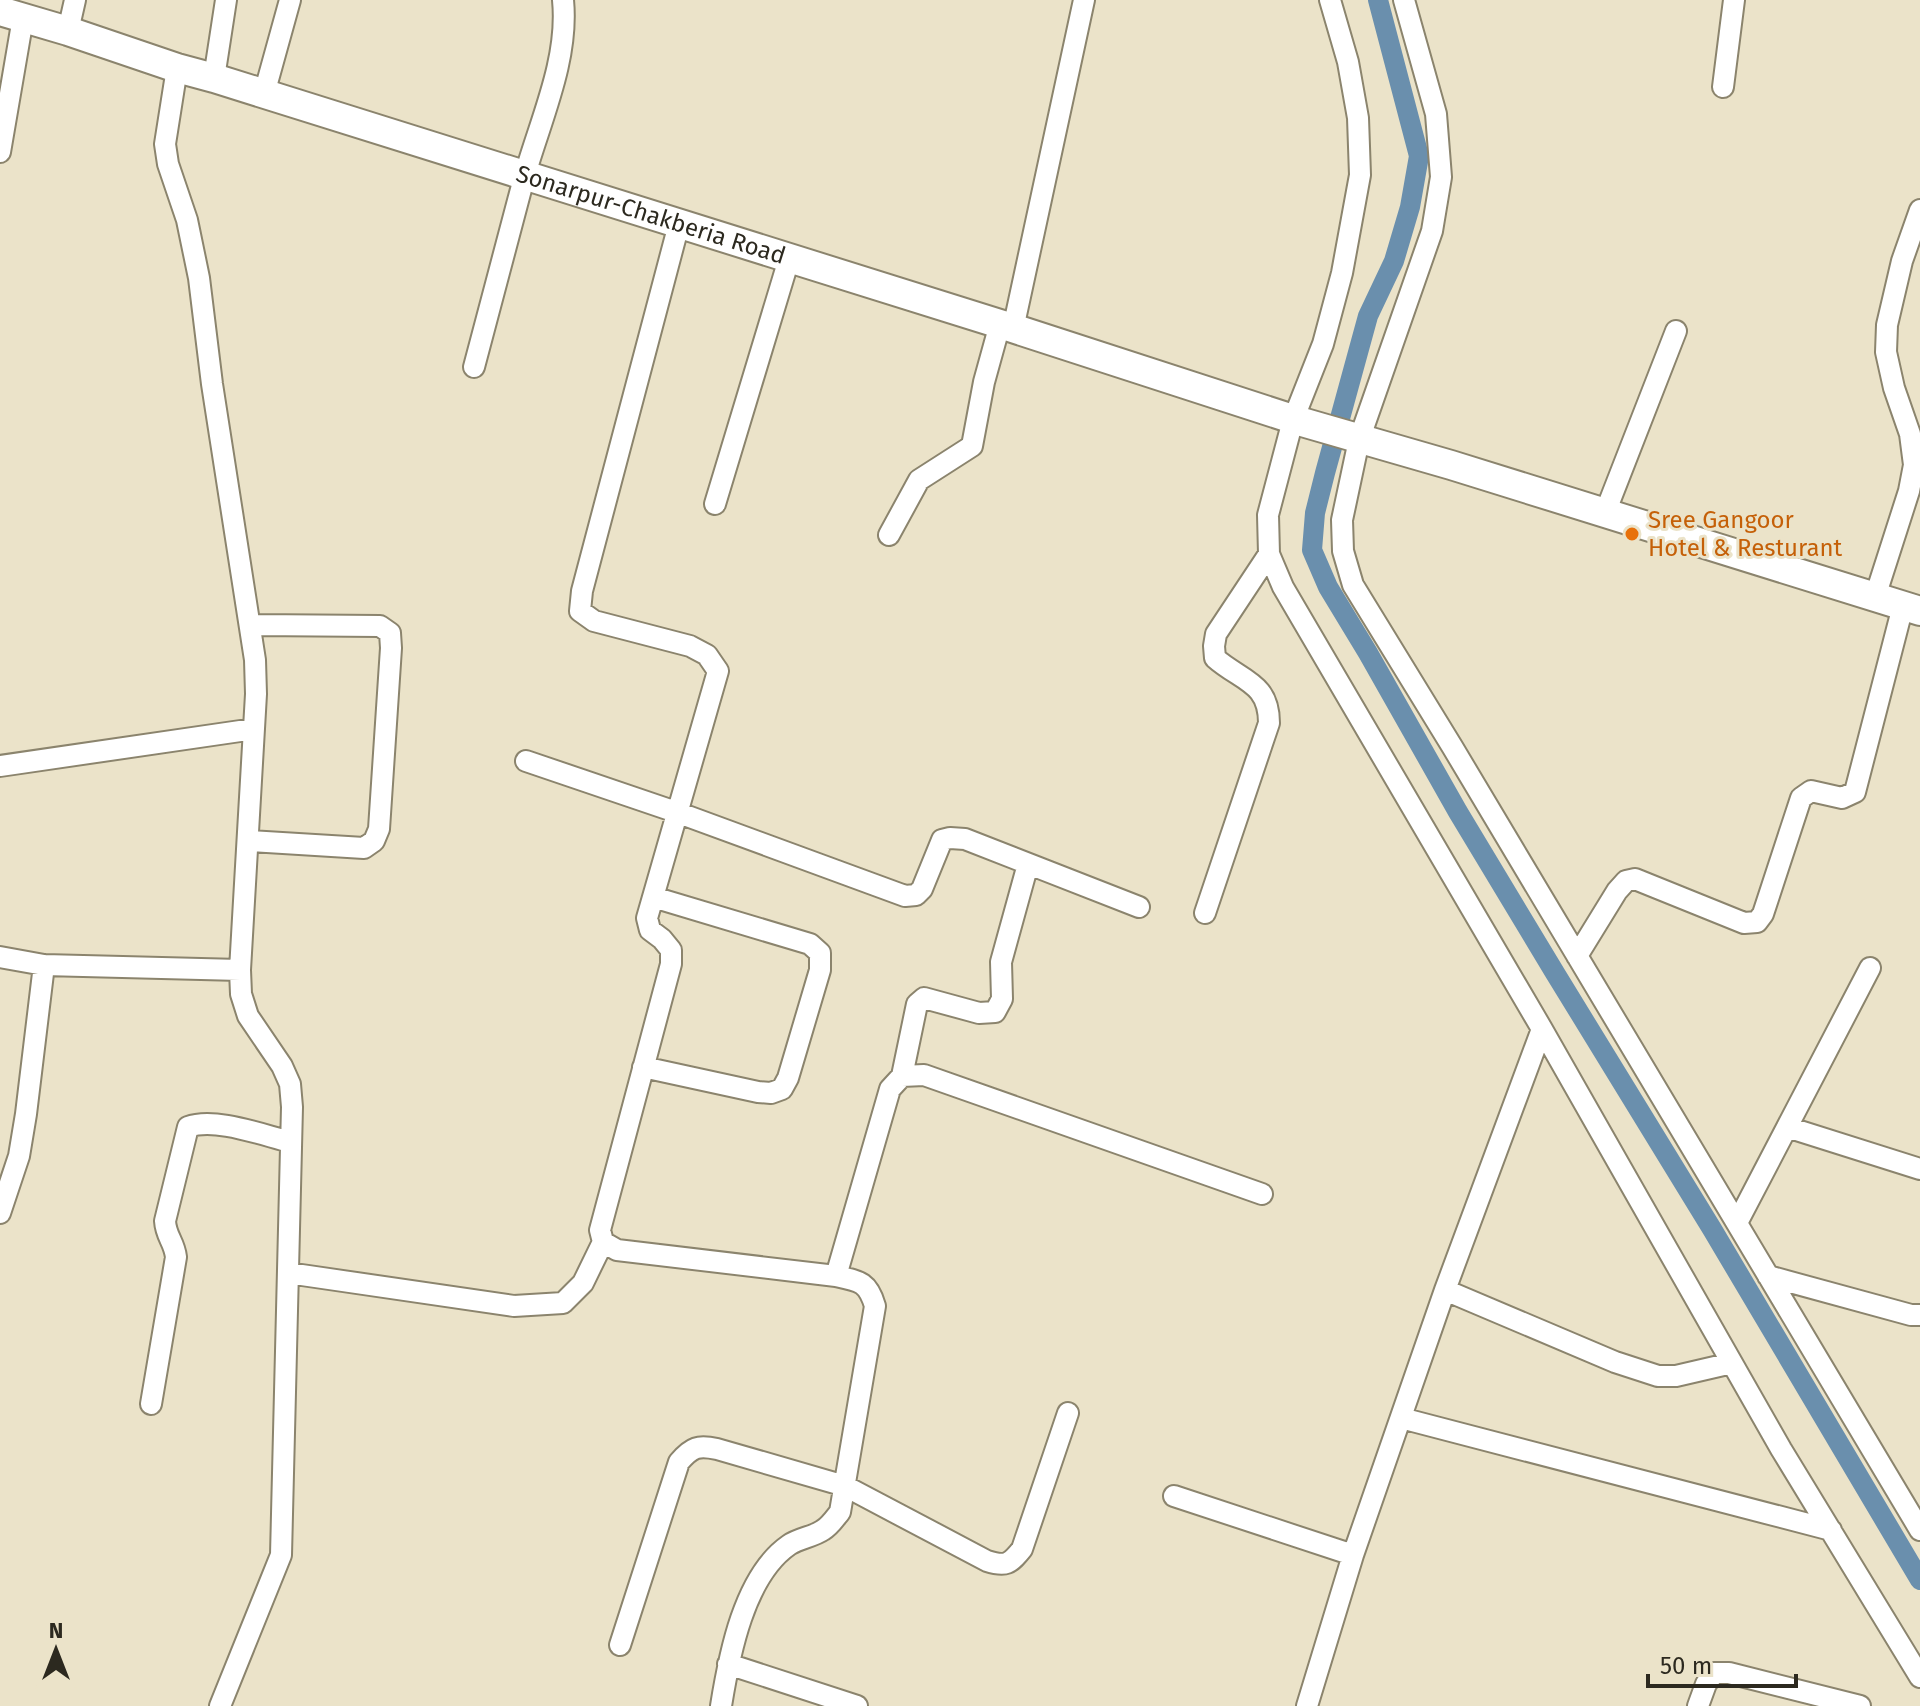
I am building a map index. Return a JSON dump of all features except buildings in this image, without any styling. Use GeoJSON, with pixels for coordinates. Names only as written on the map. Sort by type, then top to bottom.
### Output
{"type":"FeatureCollection","features":[{"type":"Feature","properties":{"kind":"main road","name":"Sonarpur-Chakberia Road"},"geometry":{"type":"LineString","coordinates":[[11,15],[1356,438]]}},
{"type":"Feature","properties":{"kind":"main road"},"geometry":{"type":"LineString","coordinates":[[1356,438],[1911,609]]}},
{"type":"Feature","properties":{"kind":"street"},"geometry":{"type":"LineString","coordinates":[[68,31],[75,0]]}},
{"type":"Feature","properties":{"kind":"street"},"geometry":{"type":"LineString","coordinates":[[214,78],[226,0]]}},
{"type":"Feature","properties":{"kind":"street"},"geometry":{"type":"LineString","coordinates":[[264,94],[290,0]]}},
{"type":"Feature","properties":{"kind":"street"},"geometry":{"type":"LineString","coordinates":[[474,367],[555,75],[564,16],[563,0]]}},
{"type":"Feature","properties":{"kind":"street"},"geometry":{"type":"LineString","coordinates":[[889,535],[919,480],[972,446],[984,382],[1006,326],[1084,0]]}},
{"type":"Feature","properties":{"kind":"street"},"geometry":{"type":"LineString","coordinates":[[1330,0],[1348,62],[1358,118],[1360,175],[1342,273],[1323,344],[1268,515],[1269,554],[1283,587],[1542,1029],[1781,1449],[1920,1677]]}},
{"type":"Feature","properties":{"kind":"street"},"geometry":{"type":"LineString","coordinates":[[1422,0],[1406,9],[1436,114],[1441,177],[1432,231],[1356,438],[1342,520],[1343,551],[1353,585],[1920,1530]]}},
{"type":"Feature","properties":{"kind":"street"},"geometry":{"type":"LineString","coordinates":[[1723,87],[1734,0]]}},
{"type":"Feature","properties":{"kind":"street"},"geometry":{"type":"LineString","coordinates":[[0,152],[11,15]]}},
{"type":"Feature","properties":{"kind":"street"},"geometry":{"type":"LineString","coordinates":[[177,68],[165,144],[168,164],[187,220],[199,278],[212,384],[255,660],[256,694],[241,994],[248,1016],[282,1066],[290,1084],[281,1555],[220,1706]]}},
{"type":"Feature","properties":{"kind":"street"},"geometry":{"type":"LineString","coordinates":[[1875,597],[1909,491],[1914,465],[1910,434],[1894,388],[1886,352],[1887,325],[1902,261],[1920,210]]}},
{"type":"Feature","properties":{"kind":"street"},"geometry":{"type":"LineString","coordinates":[[288,1273],[514,1306],[563,1303],[583,1283],[603,1242],[600,1230],[671,964],[671,950],[650,930],[647,918],[718,671],[707,655],[690,646],[594,621],[580,611],[582,591],[679,224]]}},
{"type":"Feature","properties":{"kind":"street"},"geometry":{"type":"LineString","coordinates":[[715,504],[789,259]]}},
{"type":"Feature","properties":{"kind":"street"},"geometry":{"type":"LineString","coordinates":[[1605,513],[1676,331]]}},
{"type":"Feature","properties":{"kind":"street"},"geometry":{"type":"LineString","coordinates":[[1205,913],[1269,723],[1269,710],[1260,690],[1215,658],[1216,634],[1269,554]]}},
{"type":"Feature","properties":{"kind":"street"},"geometry":{"type":"LineString","coordinates":[[1577,956],[1617,891],[1626,881],[1635,879],[1744,923],[1757,922],[1763,914],[1801,798],[1811,791],[1842,798],[1855,792],[1911,609]]}},
{"type":"Feature","properties":{"kind":"street"},"geometry":{"type":"LineString","coordinates":[[249,841],[364,848],[374,841],[379,829],[391,648],[390,633],[380,626],[250,625]]}},
{"type":"Feature","properties":{"kind":"street"},"geometry":{"type":"LineString","coordinates":[[0,766],[254,729]]}},
{"type":"Feature","properties":{"kind":"street"},"geometry":{"type":"LineString","coordinates":[[526,761],[905,896],[916,895],[922,889],[942,840],[950,838],[965,839],[1139,907]]}},
{"type":"Feature","properties":{"kind":"street"},"geometry":{"type":"LineString","coordinates":[[836,1276],[890,1089],[902,1076],[917,1004],[924,998],[979,1013],[995,1012],[1002,999],[1001,962],[1028,864]]}},
{"type":"Feature","properties":{"kind":"street"},"geometry":{"type":"LineString","coordinates":[[643,1067],[758,1092],[771,1093],[782,1089],[820,970],[820,953],[810,944],[653,897]]}},
{"type":"Feature","properties":{"kind":"street"},"geometry":{"type":"LineString","coordinates":[[0,957],[44,965],[240,970]]}},
{"type":"Feature","properties":{"kind":"street"},"geometry":{"type":"LineString","coordinates":[[0,1213],[19,1156],[44,965]]}},
{"type":"Feature","properties":{"kind":"street"},"geometry":{"type":"LineString","coordinates":[[1737,1223],[1870,968]]}},
{"type":"Feature","properties":{"kind":"street"},"geometry":{"type":"LineString","coordinates":[[1307,1706],[1353,1555],[1445,1290],[1542,1029]]}},
{"type":"Feature","properties":{"kind":"street"},"geometry":{"type":"LineString","coordinates":[[902,1076],[924,1075],[1262,1194]]}},
{"type":"Feature","properties":{"kind":"street"},"geometry":{"type":"LineString","coordinates":[[151,1404],[176,1257],[175,1247],[166,1233],[165,1221],[188,1127],[213,1123],[291,1142]]}},
{"type":"Feature","properties":{"kind":"street"},"geometry":{"type":"LineString","coordinates":[[1787,1127],[1920,1169]]}},
{"type":"Feature","properties":{"kind":"street"},"geometry":{"type":"LineString","coordinates":[[603,1242],[617,1250],[836,1276],[858,1281],[871,1290],[875,1306],[840,1512],[824,1529],[789,1544],[767,1566],[737,1628],[721,1706]]}},
{"type":"Feature","properties":{"kind":"street"},"geometry":{"type":"LineString","coordinates":[[1768,1276],[1920,1315]]}},
{"type":"Feature","properties":{"kind":"street"},"geometry":{"type":"LineString","coordinates":[[1445,1290],[1615,1362],[1658,1376],[1676,1376],[1732,1363]]}},
{"type":"Feature","properties":{"kind":"street"},"geometry":{"type":"LineString","coordinates":[[620,1645],[679,1462],[689,1451],[701,1446],[717,1449],[845,1486],[999,1565],[1012,1561],[1022,1549],[1068,1413]]}},
{"type":"Feature","properties":{"kind":"street"},"geometry":{"type":"LineString","coordinates":[[1401,1418],[1831,1530]]}},
{"type":"Feature","properties":{"kind":"street"},"geometry":{"type":"LineString","coordinates":[[1174,1496],[1353,1555]]}},
{"type":"Feature","properties":{"kind":"street"},"geometry":{"type":"LineString","coordinates":[[728,1664],[857,1706]]}},
{"type":"Feature","properties":{"kind":"street"},"geometry":{"type":"LineString","coordinates":[[1698,1706],[1714,1673],[1729,1673],[1860,1706]]}},
{"type":"Feature","properties":{"kind":"waterway"},"geometry":{"type":"LineString","coordinates":[[1378,0],[1419,156],[1410,207],[1394,261],[1368,316],[1325,473],[1315,513],[1312,550],[1328,587],[1458,812],[1712,1229],[1920,1580]]}},
{"type":"Feature","properties":{"kind":"place","name":"Sree Gangoor Hotel & Resturant"},"geometry":{"type":"Point","coordinates":[1632,534]}}]}
